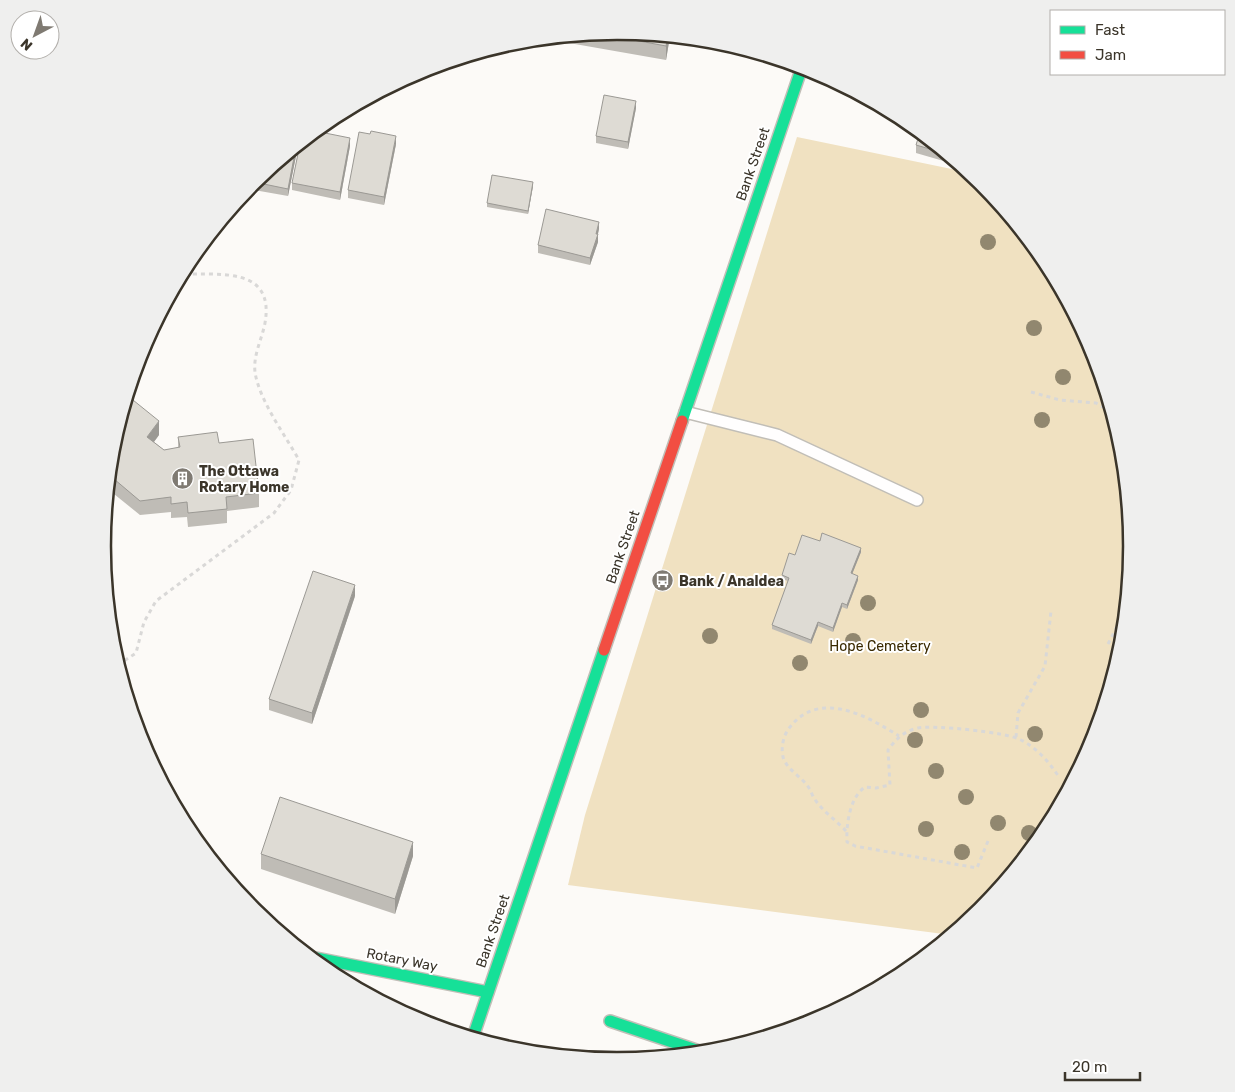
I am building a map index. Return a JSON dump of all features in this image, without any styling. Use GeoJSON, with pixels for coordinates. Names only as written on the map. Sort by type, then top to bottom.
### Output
{"type":"FeatureCollection","features":[{"type":"Feature","properties":{"kind":"main road","name":"Bank Street"},"geometry":{"type":"LineString","coordinates":[[475,1031],[799,75]]}},
{"type":"Feature","properties":{"kind":"main road","name":"Rotary Way"},"geometry":{"type":"LineString","coordinates":[[327,960],[488,992]]}},
{"type":"Feature","properties":{"kind":"main road"},"geometry":{"type":"LineString","coordinates":[[610,1021],[688,1047]]}},
{"type":"Feature","properties":{"kind":"lane"},"geometry":{"type":"LineString","coordinates":[[684,412],[777,435],[917,500]]}},
{"type":"Feature","properties":{"kind":"path"},"geometry":{"type":"LineString","coordinates":[[125,660],[136,653],[144,622],[156,602],[274,513],[292,490],[299,460],[264,398],[255,371],[265,322],[265,298],[258,285],[237,275],[191,274]]}},
{"type":"Feature","properties":{"kind":"path"},"geometry":{"type":"LineString","coordinates":[[1031,392],[1060,400],[1096,403],[1104,408]]}},
{"type":"Feature","properties":{"kind":"path"},"geometry":{"type":"LineString","coordinates":[[1016,737],[1018,713],[1045,666],[1051,611]]}},
{"type":"Feature","properties":{"kind":"path"},"geometry":{"type":"LineString","coordinates":[[1108,644],[1117,627]]}},
{"type":"Feature","properties":{"kind":"path"},"geometry":{"type":"LineString","coordinates":[[846,831],[813,798],[810,788],[791,770],[784,758],[783,742],[788,729],[799,716],[822,709],[841,709],[861,713],[899,736]]}},
{"type":"Feature","properties":{"kind":"path"},"geometry":{"type":"LineString","coordinates":[[988,841],[977,868],[855,846],[847,842],[846,831],[857,792],[865,787],[876,788],[890,785],[888,750],[899,736],[918,728],[985,731],[1016,737],[1038,751],[1059,777]]}},
{"type":"Feature","properties":{"kind":"green space","name":"Hope Cemetery"},"geometry":{"type":"Polygon","coordinates":[[[797,137],[955,170],[998,212],[1019,238],[1056,293],[1085,352],[1097,383],[1114,447],[1119,480],[1124,546],[1119,612],[1114,645],[1097,709],[1085,740],[1056,799],[1019,854],[998,880],[942,934],[568,885],[585,815],[797,137]]]}},
{"type":"Feature","properties":{"kind":"building"},"geometry":{"type":"Polygon","coordinates":[[[637,41],[667,42],[666,46],[637,41]]]}},
{"type":"Feature","properties":{"kind":"building"},"geometry":{"type":"Polygon","coordinates":[[[604,95],[636,101],[628,142],[596,136],[604,95]]]}},
{"type":"Feature","properties":{"kind":"building"},"geometry":{"type":"Polygon","coordinates":[[[371,131],[396,136],[384,197],[348,190],[359,132],[370,134],[371,131]]]}},
{"type":"Feature","properties":{"kind":"building"},"geometry":{"type":"Polygon","coordinates":[[[325,133],[350,138],[340,192],[292,183],[298,154],[309,145],[325,133]]]}},
{"type":"Feature","properties":{"kind":"building"},"geometry":{"type":"Polygon","coordinates":[[[918,139],[931,149],[916,145],[918,139]]]}},
{"type":"Feature","properties":{"kind":"building"},"geometry":{"type":"Polygon","coordinates":[[[294,158],[288,189],[264,184],[294,158]]]}},
{"type":"Feature","properties":{"kind":"building"},"geometry":{"type":"Polygon","coordinates":[[[492,175],[533,182],[528,211],[487,203],[492,175]]]}},
{"type":"Feature","properties":{"kind":"building"},"geometry":{"type":"Polygon","coordinates":[[[546,209],[599,222],[596,234],[598,234],[590,258],[538,245],[546,209]]]}},
{"type":"Feature","properties":{"kind":"building","name":"The Ottawa Rotary Home"},"geometry":{"type":"Polygon","coordinates":[[[133,400],[159,421],[147,437],[164,450],[180,447],[178,437],[217,432],[219,443],[253,439],[259,493],[226,497],[227,509],[188,513],[187,502],[171,504],[171,497],[140,501],[116,481],[121,447],[133,400]]]}},
{"type":"Feature","properties":{"kind":"building"},"geometry":{"type":"Polygon","coordinates":[[[822,533],[861,548],[851,573],[858,576],[847,605],[842,603],[833,628],[818,622],[811,640],[772,625],[789,578],[782,575],[789,553],[795,555],[802,535],[820,541],[822,533]]]}},
{"type":"Feature","properties":{"kind":"building"},"geometry":{"type":"Polygon","coordinates":[[[313,571],[355,585],[312,713],[269,699],[313,571]]]}},
{"type":"Feature","properties":{"kind":"building"},"geometry":{"type":"Polygon","coordinates":[[[280,797],[413,842],[395,899],[261,854],[280,797]]]}},
{"type":"Feature","properties":{"kind":"traffic: fast"},"geometry":{"type":"LineString","coordinates":[[682,421],[799,75]]}},
{"type":"Feature","properties":{"kind":"traffic: fast"},"geometry":{"type":"LineString","coordinates":[[475,1031],[604,650]]}},
{"type":"Feature","properties":{"kind":"traffic: fast"},"geometry":{"type":"LineString","coordinates":[[327,960],[488,992]]}},
{"type":"Feature","properties":{"kind":"traffic: fast"},"geometry":{"type":"LineString","coordinates":[[610,1021],[688,1047]]}},
{"type":"Feature","properties":{"kind":"traffic: jam"},"geometry":{"type":"LineString","coordinates":[[604,650],[682,421]]}},
{"type":"Feature","properties":{"kind":"place","name":"The Ottawa Rotary Home"},"geometry":{"type":"Point","coordinates":[183,479]}},
{"type":"Feature","properties":{"kind":"place","name":"Bank / Analdea"},"geometry":{"type":"Point","coordinates":[663,581]}}]}
